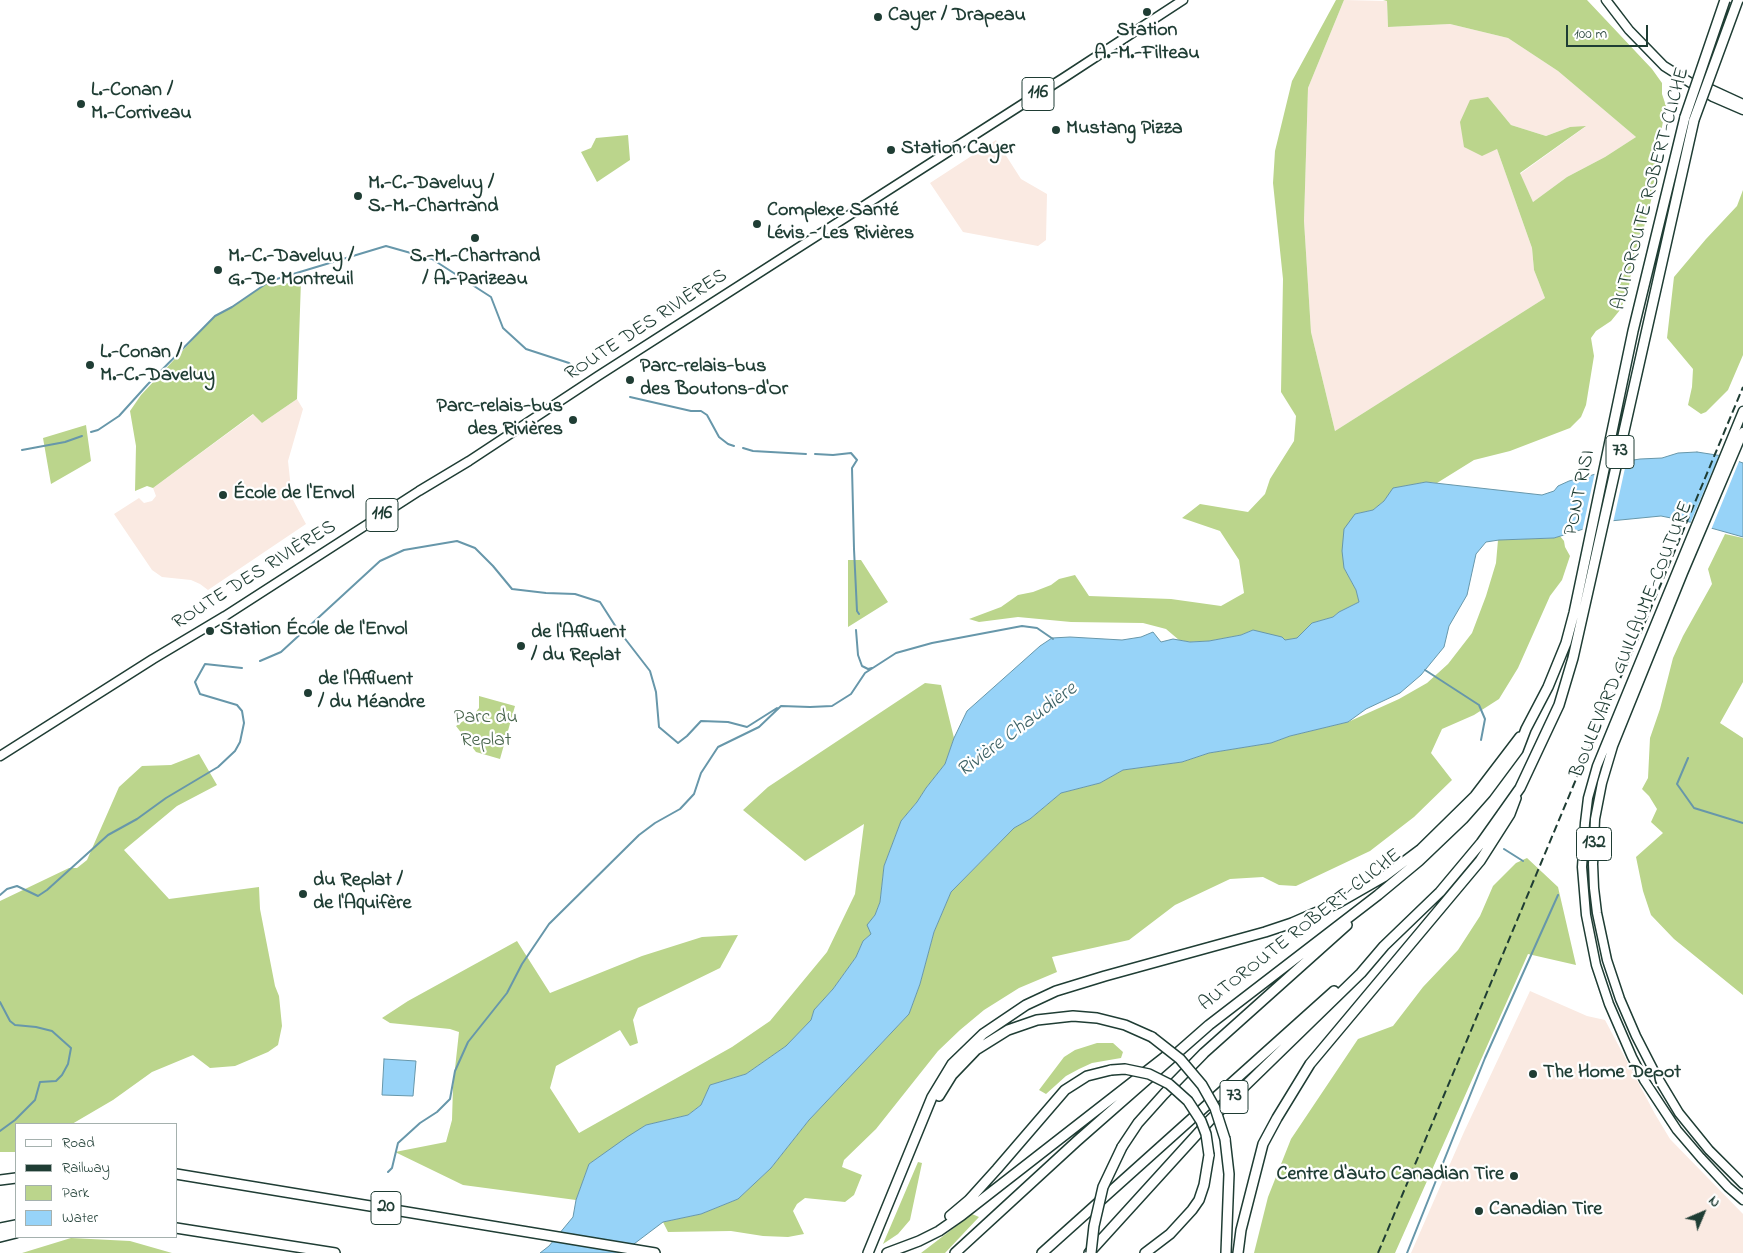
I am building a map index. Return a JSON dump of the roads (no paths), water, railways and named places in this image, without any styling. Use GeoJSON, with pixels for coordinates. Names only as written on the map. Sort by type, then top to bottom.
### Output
{"type":"FeatureCollection","features":[{"type":"Feature","properties":{"kind":"highway","name":"AUTOROUTE ROBERT-CLICHE"},"geometry":{"type":"LineString","coordinates":[[1633,331],[1685,117],[1725,0]]}},
{"type":"Feature","properties":{"kind":"highway","name":"AUTOROUTE ROBERT-CLICHE"},"geometry":{"type":"LineString","coordinates":[[1648,328],[1694,120],[1738,0]]}},
{"type":"Feature","properties":{"kind":"highway","name":"PONT RISI"},"geometry":{"type":"LineString","coordinates":[[1520,788],[1558,705],[1573,658],[1648,328]]}},
{"type":"Feature","properties":{"kind":"highway","name":"PONT RISI"},"geometry":{"type":"LineString","coordinates":[[1582,575],[1633,331]]}},
{"type":"Feature","properties":{"kind":"highway","name":"AUTOROUTE ROBERT-CLICHE"},"geometry":{"type":"LineString","coordinates":[[955,1253],[1084,1135],[1209,1025],[1378,895],[1446,836],[1480,800],[1518,750],[1526,729],[1548,687],[1566,643],[1582,575]]}},
{"type":"Feature","properties":{"kind":"highway"},"geometry":{"type":"LineString","coordinates":[[888,1208],[932,1097],[940,1082],[960,1055],[996,1024],[1041,998],[1076,984],[1283,926],[1338,903],[1385,876],[1421,849],[1475,796],[1526,729]]}},
{"type":"Feature","properties":{"kind":"highway"},"geometry":{"type":"LineString","coordinates":[[1238,1253],[1241,1230],[1263,1144],[1282,1110],[1310,1064],[1321,1050],[1480,861],[1510,814],[1520,788]]}},
{"type":"Feature","properties":{"kind":"highway","name":"73"},"geometry":{"type":"LineString","coordinates":[[1090,1253],[1210,1120],[1361,973],[1384,946],[1460,870],[1520,788]]}},
{"type":"Feature","properties":{"kind":"highway"},"geometry":{"type":"LineString","coordinates":[[1090,1253],[1103,1187],[1122,1148],[1138,1123],[1204,1054],[1378,895]]}},
{"type":"Feature","properties":{"kind":"highway"},"geometry":{"type":"LineString","coordinates":[[1042,1253],[1384,946]]}},
{"type":"Feature","properties":{"kind":"highway"},"geometry":{"type":"LineString","coordinates":[[868,1253],[945,1085],[964,1062],[991,1040],[1023,1024],[1055,1017],[1073,1016],[1097,1018],[1125,1025],[1152,1037],[1180,1059],[1202,1085],[1215,1108],[1226,1139],[1229,1174],[1226,1253]]}},
{"type":"Feature","properties":{"kind":"highway"},"geometry":{"type":"LineString","coordinates":[[887,1253],[898,1250],[939,1231],[962,1215],[1163,1058],[1209,1025]]}},
{"type":"Feature","properties":{"kind":"highway"},"geometry":{"type":"LineString","coordinates":[[898,1250],[940,1224],[969,1200],[1066,1090],[1087,1076],[1111,1070],[1125,1070],[1148,1074],[1169,1084],[1188,1101],[1201,1120],[1206,1134],[1209,1155],[1204,1186],[1199,1200],[1170,1234],[1144,1253]]}},
{"type":"Feature","properties":{"kind":"highway","name":"20"},"geometry":{"type":"LineString","coordinates":[[178,1174],[655,1253]]}},
{"type":"Feature","properties":{"kind":"highway"},"geometry":{"type":"LineString","coordinates":[[0,1180],[15,1178]]}},
{"type":"Feature","properties":{"kind":"highway"},"geometry":{"type":"LineString","coordinates":[[0,1228],[15,1225]]}},
{"type":"Feature","properties":{"kind":"highway"},"geometry":{"type":"LineString","coordinates":[[178,1228],[335,1253]]}},
{"type":"Feature","properties":{"kind":"highway"},"geometry":{"type":"LineString","coordinates":[[0,1237],[15,1233]]}},
{"type":"Feature","properties":{"kind":"main road","name":"ROUTE DES RIVIÈRES"},"geometry":{"type":"LineString","coordinates":[[0,756],[469,461],[1183,0]]}},
{"type":"Feature","properties":{"kind":"main road"},"geometry":{"type":"LineString","coordinates":[[1606,0],[1629,30],[1664,66],[1743,104]]}},
{"type":"Feature","properties":{"kind":"main road"},"geometry":{"type":"LineString","coordinates":[[1684,77],[1713,97],[1743,110]]}},
{"type":"Feature","properties":{"kind":"main road","name":"BOULEVARD GUILLAUME-COUTURE"},"geometry":{"type":"LineString","coordinates":[[1743,411],[1613,746],[1606,768],[1595,819],[1594,845],[1594,888],[1607,960],[1620,999],[1643,1051],[1675,1106],[1709,1150],[1743,1184]]}},
{"type":"Feature","properties":{"kind":"main road","name":"BOULEVARD GUILLAUME-COUTURE"},"geometry":{"type":"LineString","coordinates":[[1743,432],[1680,572],[1597,766],[1588,798],[1582,866],[1589,931],[1596,965],[1609,1004],[1632,1058],[1677,1130],[1728,1187],[1743,1200]]}},
{"type":"Feature","properties":{"kind":"water","name":"Rivière Chaudière"},"geometry":{"type":"Polygon","coordinates":[[[1697,452],[1723,456],[1743,463],[1743,537],[1661,516],[1610,521],[1554,538],[1486,542],[1476,554],[1467,595],[1449,626],[1444,647],[1421,675],[1400,693],[1366,709],[1348,722],[1290,736],[1271,743],[1209,753],[1182,762],[1123,770],[1100,783],[1061,793],[1030,819],[1014,828],[951,892],[934,932],[920,984],[909,1014],[809,1120],[771,1168],[738,1199],[701,1214],[663,1222],[622,1253],[540,1253],[549,1246],[573,1217],[576,1200],[589,1164],[646,1125],[688,1115],[701,1105],[710,1085],[746,1074],[786,1046],[811,1020],[814,1010],[833,989],[856,957],[863,941],[871,934],[867,925],[875,915],[880,902],[884,866],[901,821],[945,764],[954,738],[967,711],[1040,646],[1052,638],[1070,637],[1122,640],[1141,637],[1153,632],[1161,642],[1173,639],[1190,642],[1209,641],[1241,635],[1253,630],[1282,637],[1285,640],[1297,638],[1312,623],[1333,617],[1359,602],[1356,590],[1344,568],[1342,551],[1344,529],[1355,514],[1373,510],[1384,501],[1393,488],[1426,482],[1542,495],[1554,491],[1558,486],[1569,481],[1596,474],[1621,462],[1697,452]]]}},
{"type":"Feature","properties":{"kind":"water"},"geometry":{"type":"Polygon","coordinates":[[[384,1059],[416,1061],[413,1096],[382,1095],[384,1059]]]}},
{"type":"Feature","properties":{"kind":"waterway"},"geometry":{"type":"LineString","coordinates":[[91,432],[98,430],[119,416],[215,316],[232,307],[270,281],[386,246],[432,259],[491,297],[503,328],[526,349],[569,363],[578,374]]}},
{"type":"Feature","properties":{"kind":"waterway"},"geometry":{"type":"LineString","coordinates":[[630,397],[691,411],[701,411],[707,415],[719,437],[734,446]]}},
{"type":"Feature","properties":{"kind":"waterway"},"geometry":{"type":"LineString","coordinates":[[22,450],[65,442],[82,436]]}},
{"type":"Feature","properties":{"kind":"waterway"},"geometry":{"type":"LineString","coordinates":[[743,448],[753,451],[806,454]]}},
{"type":"Feature","properties":{"kind":"waterway"},"geometry":{"type":"LineString","coordinates":[[815,454],[851,453],[857,460],[852,468],[854,549],[857,611],[859,614]]}},
{"type":"Feature","properties":{"kind":"waterway"},"geometry":{"type":"LineString","coordinates":[[260,661],[281,652],[380,561],[404,550],[457,541],[475,548],[512,589],[575,594],[600,602],[616,627],[650,671],[656,692],[659,727],[678,743],[701,721],[728,722],[747,727],[777,708]]}},
{"type":"Feature","properties":{"kind":"waterway"},"geometry":{"type":"LineString","coordinates":[[388,1172],[392,1168],[398,1143],[420,1123],[437,1112],[450,1099],[455,1071],[468,1042],[507,993],[522,964],[549,924],[639,835],[655,823],[680,809],[694,794],[701,773],[718,747],[759,727],[781,706],[832,706],[851,694],[865,673],[896,653],[932,643],[1022,626],[1037,628],[1053,639]]}},
{"type":"Feature","properties":{"kind":"waterway"},"geometry":{"type":"LineString","coordinates":[[856,630],[858,655],[862,666],[868,669],[872,668]]}},
{"type":"Feature","properties":{"kind":"waterway"},"geometry":{"type":"LineString","coordinates":[[0,895],[7,889],[17,886],[38,896],[108,835],[137,819],[166,798],[218,767],[235,751],[240,742],[244,723],[242,711],[237,705],[200,694],[195,682],[205,664],[242,668]]}},
{"type":"Feature","properties":{"kind":"waterway"},"geometry":{"type":"LineString","coordinates":[[1425,670],[1479,705],[1485,719],[1481,740]]}},
{"type":"Feature","properties":{"kind":"waterway"},"geometry":{"type":"LineString","coordinates":[[1688,758],[1677,784],[1694,808],[1743,823]]}},
{"type":"Feature","properties":{"kind":"waterway"},"geometry":{"type":"LineString","coordinates":[[1504,849],[1523,861]]}},
{"type":"Feature","properties":{"kind":"waterway"},"geometry":{"type":"LineString","coordinates":[[1407,1253],[1485,1058],[1558,895]]}},
{"type":"Feature","properties":{"kind":"waterway"},"geometry":{"type":"LineString","coordinates":[[0,1002],[10,1021],[15,1025],[52,1031],[71,1048],[68,1064],[62,1075],[56,1081],[40,1082],[35,1100],[15,1120],[0,1131]]}},
{"type":"Feature","properties":{"kind":"railway"},"geometry":{"type":"LineString","coordinates":[[1378,1253],[1587,753],[1643,627],[1743,387]]}},
{"type":"Feature","properties":{"kind":"place","name":"Station A.-M.-Filteau"},"geometry":{"type":"Point","coordinates":[1147,12]}},
{"type":"Feature","properties":{"kind":"place","name":"Cayer / Drapeau"},"geometry":{"type":"Point","coordinates":[878,17]}},
{"type":"Feature","properties":{"kind":"place","name":"L.-Conan / M.-Corriveau"},"geometry":{"type":"Point","coordinates":[81,104]}},
{"type":"Feature","properties":{"kind":"place","name":"Mustang Pizza"},"geometry":{"type":"Point","coordinates":[1056,130]}},
{"type":"Feature","properties":{"kind":"place","name":"Station Cayer"},"geometry":{"type":"Point","coordinates":[891,150]}},
{"type":"Feature","properties":{"kind":"place","name":"M.-C.-Daveluy / S.-M.-Chartrand"},"geometry":{"type":"Point","coordinates":[358,196]}},
{"type":"Feature","properties":{"kind":"place","name":"Complexe Santé Lévis - Les Rivières"},"geometry":{"type":"Point","coordinates":[757,224]}},
{"type":"Feature","properties":{"kind":"place","name":"S.-M.-Chartrand / A.-Parizeau"},"geometry":{"type":"Point","coordinates":[475,238]}},
{"type":"Feature","properties":{"kind":"place","name":"M.-C.-Daveluy / G.-De Montreuil"},"geometry":{"type":"Point","coordinates":[218,270]}},
{"type":"Feature","properties":{"kind":"place","name":"L.-Conan / M.-C.-Daveluy"},"geometry":{"type":"Point","coordinates":[90,365]}},
{"type":"Feature","properties":{"kind":"place","name":"Parc-relais-bus des Boutons-d'Or"},"geometry":{"type":"Point","coordinates":[630,380]}},
{"type":"Feature","properties":{"kind":"place","name":"Parc-relais-bus des Rivières"},"geometry":{"type":"Point","coordinates":[573,420]}},
{"type":"Feature","properties":{"kind":"place","name":"École de l'Envol"},"geometry":{"type":"Point","coordinates":[223,495]}},
{"type":"Feature","properties":{"kind":"place","name":"Station École de l'Envol"},"geometry":{"type":"Point","coordinates":[210,631]}},
{"type":"Feature","properties":{"kind":"place","name":"de l'Affluent / du Replat"},"geometry":{"type":"Point","coordinates":[521,646]}},
{"type":"Feature","properties":{"kind":"place","name":"de l'Affluent / du Méandre"},"geometry":{"type":"Point","coordinates":[308,693]}},
{"type":"Feature","properties":{"kind":"place","name":"du Replat / de l'Aquifère"},"geometry":{"type":"Point","coordinates":[303,894]}},
{"type":"Feature","properties":{"kind":"place","name":"The Home Depot"},"geometry":{"type":"Point","coordinates":[1533,1074]}},
{"type":"Feature","properties":{"kind":"place","name":"Centre d'auto Canadian Tire"},"geometry":{"type":"Point","coordinates":[1514,1176]}},
{"type":"Feature","properties":{"kind":"place","name":"Canadian Tire"},"geometry":{"type":"Point","coordinates":[1479,1211]}},
{"type":"Feature","properties":{"kind":"park label","name":"Parc du Replat"},"geometry":{"type":"Point","coordinates":[486,730]}}]}
